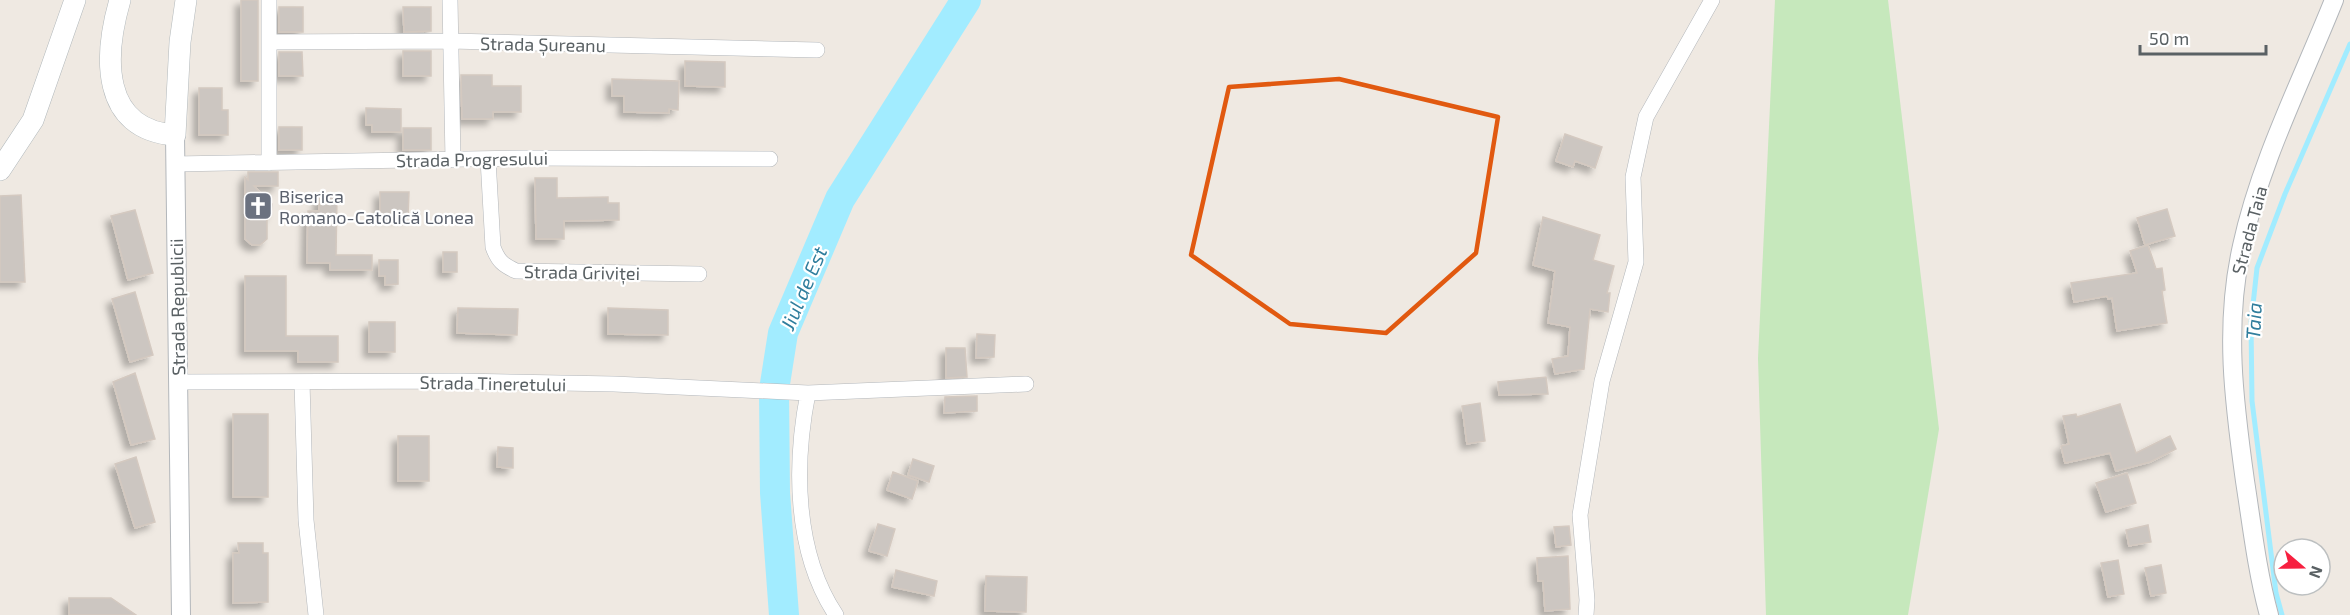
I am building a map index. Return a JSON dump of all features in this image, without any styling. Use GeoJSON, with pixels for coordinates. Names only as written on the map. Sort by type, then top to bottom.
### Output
{"type":"FeatureCollection","features":[{"type":"Feature","properties":{"kind":"main road"},"geometry":{"type":"LineString","coordinates":[[0,170],[33,120],[75,0]]}},
{"type":"Feature","properties":{"kind":"main road"},"geometry":{"type":"LineString","coordinates":[[120,0],[109,51],[109,62],[119,102],[134,122],[154,132],[175,135]]}},
{"type":"Feature","properties":{"kind":"main road","name":"Strada Republicii"},"geometry":{"type":"LineString","coordinates":[[175,135],[180,42],[186,0]]}},
{"type":"Feature","properties":{"kind":"street"},"geometry":{"type":"LineString","coordinates":[[269,0],[269,163]]}},
{"type":"Feature","properties":{"kind":"street"},"geometry":{"type":"LineString","coordinates":[[450,0],[453,160]]}},
{"type":"Feature","properties":{"kind":"street"},"geometry":{"type":"LineString","coordinates":[[1586,615],[1580,515],[1602,381],[1636,262],[1633,177],[1646,117],[1712,0]]}},
{"type":"Feature","properties":{"kind":"street","name":"Strada Taia"},"geometry":{"type":"LineString","coordinates":[[2269,615],[2259,576],[2234,400],[2230,342],[2234,292],[2242,245],[2267,166],[2334,0]]}},
{"type":"Feature","properties":{"kind":"street","name":"Strada Șureanu"},"geometry":{"type":"LineString","coordinates":[[270,42],[451,41],[817,50]]}},
{"type":"Feature","properties":{"kind":"street","name":"Strada Republicii"},"geometry":{"type":"LineString","coordinates":[[175,135],[181,615]]}},
{"type":"Feature","properties":{"kind":"street","name":"Strada Progresului"},"geometry":{"type":"LineString","coordinates":[[175,164],[488,159],[770,159]]}},
{"type":"Feature","properties":{"kind":"street","name":"Strada Griviței"},"geometry":{"type":"LineString","coordinates":[[488,159],[494,247],[497,258],[503,265],[516,271],[699,274]]}},
{"type":"Feature","properties":{"kind":"street","name":"Strada Tineretului"},"geometry":{"type":"LineString","coordinates":[[178,382],[471,382],[802,392],[1026,384]]}},
{"type":"Feature","properties":{"kind":"street"},"geometry":{"type":"LineString","coordinates":[[302,382],[306,520],[316,615]]}},
{"type":"Feature","properties":{"kind":"street"},"geometry":{"type":"LineString","coordinates":[[802,392],[804,524],[819,585],[836,615]]}},
{"type":"Feature","properties":{"kind":"highlighted area"},"geometry":{"type":"Polygon","coordinates":[[[1339,79],[1498,117],[1476,253],[1386,333],[1290,324],[1191,255],[1229,87],[1339,79]]]}},
{"type":"Feature","properties":{"kind":"green space"},"geometry":{"type":"Polygon","coordinates":[[[1775,0],[1888,0],[1939,429],[1908,615],[1766,615],[1758,358],[1775,0]]]}},
{"type":"Feature","properties":{"kind":"building"},"geometry":{"type":"Polygon","coordinates":[[[241,0],[258,0],[258,81],[241,81],[241,0]]]}},
{"type":"Feature","properties":{"kind":"building"},"geometry":{"type":"Polygon","coordinates":[[[279,7],[303,7],[303,32],[279,32],[279,7]]]}},
{"type":"Feature","properties":{"kind":"building"},"geometry":{"type":"Polygon","coordinates":[[[403,7],[431,7],[431,31],[404,32],[403,7]]]}},
{"type":"Feature","properties":{"kind":"building"},"geometry":{"type":"Polygon","coordinates":[[[403,51],[431,51],[431,76],[403,76],[403,51]]]}},
{"type":"Feature","properties":{"kind":"building"},"geometry":{"type":"Polygon","coordinates":[[[279,52],[302,52],[303,76],[279,76],[279,52]]]}},
{"type":"Feature","properties":{"kind":"building"},"geometry":{"type":"Polygon","coordinates":[[[685,61],[725,62],[725,87],[685,86],[685,61]]]}},
{"type":"Feature","properties":{"kind":"building"},"geometry":{"type":"Polygon","coordinates":[[[461,75],[492,75],[492,86],[521,86],[521,112],[493,112],[493,119],[462,119],[461,75]]]}},
{"type":"Feature","properties":{"kind":"building"},"geometry":{"type":"Polygon","coordinates":[[[612,79],[679,81],[678,110],[669,109],[669,113],[624,112],[624,96],[612,96],[612,79]]]}},
{"type":"Feature","properties":{"kind":"building"},"geometry":{"type":"Polygon","coordinates":[[[199,88],[222,88],[222,110],[228,110],[228,135],[199,135],[199,88]]]}},
{"type":"Feature","properties":{"kind":"building"},"geometry":{"type":"Polygon","coordinates":[[[366,108],[401,109],[401,132],[372,132],[372,125],[366,125],[366,108]]]}},
{"type":"Feature","properties":{"kind":"building"},"geometry":{"type":"Polygon","coordinates":[[[279,127],[302,127],[302,150],[279,150],[279,127]]]}},
{"type":"Feature","properties":{"kind":"building"},"geometry":{"type":"Polygon","coordinates":[[[403,128],[431,128],[431,150],[403,150],[403,128]]]}},
{"type":"Feature","properties":{"kind":"building"},"geometry":{"type":"Polygon","coordinates":[[[1565,134],[1602,147],[1595,168],[1575,161],[1573,167],[1556,161],[1565,134]]]}},
{"type":"Feature","properties":{"kind":"building"},"geometry":{"type":"Polygon","coordinates":[[[248,172],[278,172],[278,186],[254,186],[272,204],[271,214],[267,218],[267,239],[260,245],[252,245],[245,239],[245,177],[248,180],[248,172]]]}},
{"type":"Feature","properties":{"kind":"building"},"geometry":{"type":"Polygon","coordinates":[[[535,178],[557,178],[557,198],[608,197],[608,203],[619,203],[619,220],[564,221],[564,239],[536,239],[535,178]]]}},
{"type":"Feature","properties":{"kind":"building"},"geometry":{"type":"Polygon","coordinates":[[[380,192],[409,192],[408,216],[380,216],[380,192]]]}},
{"type":"Feature","properties":{"kind":"building"},"geometry":{"type":"Polygon","coordinates":[[[21,195],[25,282],[0,282],[0,196],[21,195]]]}},
{"type":"Feature","properties":{"kind":"building"},"geometry":{"type":"Polygon","coordinates":[[[319,196],[337,196],[336,255],[372,255],[372,270],[330,270],[330,263],[307,263],[308,211],[319,211],[319,196]]]}},
{"type":"Feature","properties":{"kind":"building"},"geometry":{"type":"Polygon","coordinates":[[[2167,209],[2175,236],[2145,245],[2137,218],[2167,209]]]}},
{"type":"Feature","properties":{"kind":"building"},"geometry":{"type":"Polygon","coordinates":[[[135,210],[153,273],[128,280],[111,216],[135,210]]]}},
{"type":"Feature","properties":{"kind":"building"},"geometry":{"type":"Polygon","coordinates":[[[1543,217],[1600,235],[1593,260],[1614,266],[1607,293],[1610,293],[1608,312],[1590,309],[1584,369],[1555,374],[1552,359],[1568,356],[1570,327],[1548,323],[1555,271],[1533,265],[1543,217]]]}},
{"type":"Feature","properties":{"kind":"building"},"geometry":{"type":"Polygon","coordinates":[[[2148,245],[2156,269],[2162,268],[2165,290],[2162,291],[2167,323],[2117,331],[2112,298],[2108,299],[2107,296],[2074,302],[2071,283],[2137,273],[2130,251],[2148,245]]]}},
{"type":"Feature","properties":{"kind":"building"},"geometry":{"type":"Polygon","coordinates":[[[443,252],[457,252],[457,272],[443,272],[443,252]]]}},
{"type":"Feature","properties":{"kind":"building"},"geometry":{"type":"Polygon","coordinates":[[[379,260],[398,260],[398,284],[385,285],[385,276],[379,276],[379,260]]]}},
{"type":"Feature","properties":{"kind":"building"},"geometry":{"type":"Polygon","coordinates":[[[245,276],[286,276],[286,336],[338,336],[338,362],[298,362],[298,351],[245,351],[245,276]]]}},
{"type":"Feature","properties":{"kind":"building"},"geometry":{"type":"Polygon","coordinates":[[[135,292],[153,355],[130,362],[112,299],[135,292]]]}},
{"type":"Feature","properties":{"kind":"building"},"geometry":{"type":"Polygon","coordinates":[[[458,308],[518,309],[517,335],[457,333],[458,308]]]}},
{"type":"Feature","properties":{"kind":"building"},"geometry":{"type":"Polygon","coordinates":[[[608,308],[668,310],[668,335],[608,334],[608,308]]]}},
{"type":"Feature","properties":{"kind":"building"},"geometry":{"type":"Polygon","coordinates":[[[369,322],[395,322],[395,352],[369,352],[369,322]]]}},
{"type":"Feature","properties":{"kind":"building"},"geometry":{"type":"Polygon","coordinates":[[[977,334],[995,335],[994,357],[976,358],[977,334]]]}},
{"type":"Feature","properties":{"kind":"building"},"geometry":{"type":"Polygon","coordinates":[[[946,348],[965,348],[967,377],[946,378],[946,348]]]}},
{"type":"Feature","properties":{"kind":"building"},"geometry":{"type":"Polygon","coordinates":[[[135,373],[155,439],[131,445],[113,382],[135,373]]]}},
{"type":"Feature","properties":{"kind":"building"},"geometry":{"type":"Polygon","coordinates":[[[1546,377],[1548,394],[1499,395],[1498,382],[1546,377]]]}},
{"type":"Feature","properties":{"kind":"building"},"geometry":{"type":"Polygon","coordinates":[[[977,396],[977,411],[944,413],[945,397],[977,396]]]}},
{"type":"Feature","properties":{"kind":"building"},"geometry":{"type":"Polygon","coordinates":[[[1480,403],[1485,441],[1467,444],[1462,406],[1480,403]]]}},
{"type":"Feature","properties":{"kind":"building"},"geometry":{"type":"Polygon","coordinates":[[[2120,404],[2136,453],[2170,436],[2176,449],[2150,462],[2116,471],[2110,453],[2065,463],[2061,446],[2069,444],[2063,416],[2076,414],[2077,417],[2120,404]]]}},
{"type":"Feature","properties":{"kind":"building"},"geometry":{"type":"Polygon","coordinates":[[[233,414],[268,414],[268,497],[233,497],[233,414]]]}},
{"type":"Feature","properties":{"kind":"building"},"geometry":{"type":"Polygon","coordinates":[[[398,436],[429,436],[429,481],[398,481],[398,436]]]}},
{"type":"Feature","properties":{"kind":"building"},"geometry":{"type":"Polygon","coordinates":[[[498,447],[513,448],[513,468],[497,467],[498,447]]]}},
{"type":"Feature","properties":{"kind":"building"},"geometry":{"type":"Polygon","coordinates":[[[136,457],[155,522],[135,528],[115,464],[136,457]]]}},
{"type":"Feature","properties":{"kind":"building"},"geometry":{"type":"Polygon","coordinates":[[[913,459],[934,466],[929,482],[908,475],[913,459]]]}},
{"type":"Feature","properties":{"kind":"building"},"geometry":{"type":"Polygon","coordinates":[[[893,472],[918,481],[912,499],[887,490],[893,472]]]}},
{"type":"Feature","properties":{"kind":"building"},"geometry":{"type":"Polygon","coordinates":[[[2127,473],[2136,503],[2106,512],[2096,483],[2127,473]]]}},
{"type":"Feature","properties":{"kind":"building"},"geometry":{"type":"Polygon","coordinates":[[[878,524],[895,529],[887,556],[869,551],[878,524]]]}},
{"type":"Feature","properties":{"kind":"building"},"geometry":{"type":"Polygon","coordinates":[[[2148,525],[2151,542],[2129,546],[2126,530],[2148,525]]]}},
{"type":"Feature","properties":{"kind":"building"},"geometry":{"type":"Polygon","coordinates":[[[1569,526],[1571,545],[1556,547],[1554,527],[1569,526]]]}},
{"type":"Feature","properties":{"kind":"building"},"geometry":{"type":"Polygon","coordinates":[[[238,543],[263,543],[263,553],[268,553],[268,602],[233,603],[233,553],[239,553],[238,543]]]}},
{"type":"Feature","properties":{"kind":"building"},"geometry":{"type":"Polygon","coordinates":[[[1568,556],[1570,609],[1545,611],[1543,581],[1538,581],[1537,558],[1568,556]]]}},
{"type":"Feature","properties":{"kind":"building"},"geometry":{"type":"Polygon","coordinates":[[[2118,560],[2124,594],[2108,597],[2101,563],[2118,560]]]}},
{"type":"Feature","properties":{"kind":"building"},"geometry":{"type":"Polygon","coordinates":[[[2161,565],[2166,593],[2151,596],[2145,568],[2161,565]]]}},
{"type":"Feature","properties":{"kind":"building"},"geometry":{"type":"Polygon","coordinates":[[[896,570],[937,581],[934,596],[892,587],[896,570]]]}},
{"type":"Feature","properties":{"kind":"building"},"geometry":{"type":"Polygon","coordinates":[[[986,576],[1027,577],[1026,612],[985,611],[986,576]]]}},
{"type":"Feature","properties":{"kind":"building"},"geometry":{"type":"Polygon","coordinates":[[[69,598],[111,598],[136,615],[69,615],[69,598]]]}},
{"type":"Feature","properties":{"kind":"waterway","name":"Jiul de Est"},"geometry":{"type":"LineString","coordinates":[[784,615],[775,493],[774,390],[783,333],[840,199],[966,0]]}},
{"type":"Feature","properties":{"kind":"waterway","name":"Taia"},"geometry":{"type":"LineString","coordinates":[[2282,615],[2276,593],[2252,401],[2251,323],[2257,268],[2285,194],[2350,44]]}},
{"type":"Feature","properties":{"kind":"place","name":"Biserica Romano-Catolică Lonea"},"geometry":{"type":"Point","coordinates":[258,206]}}]}
